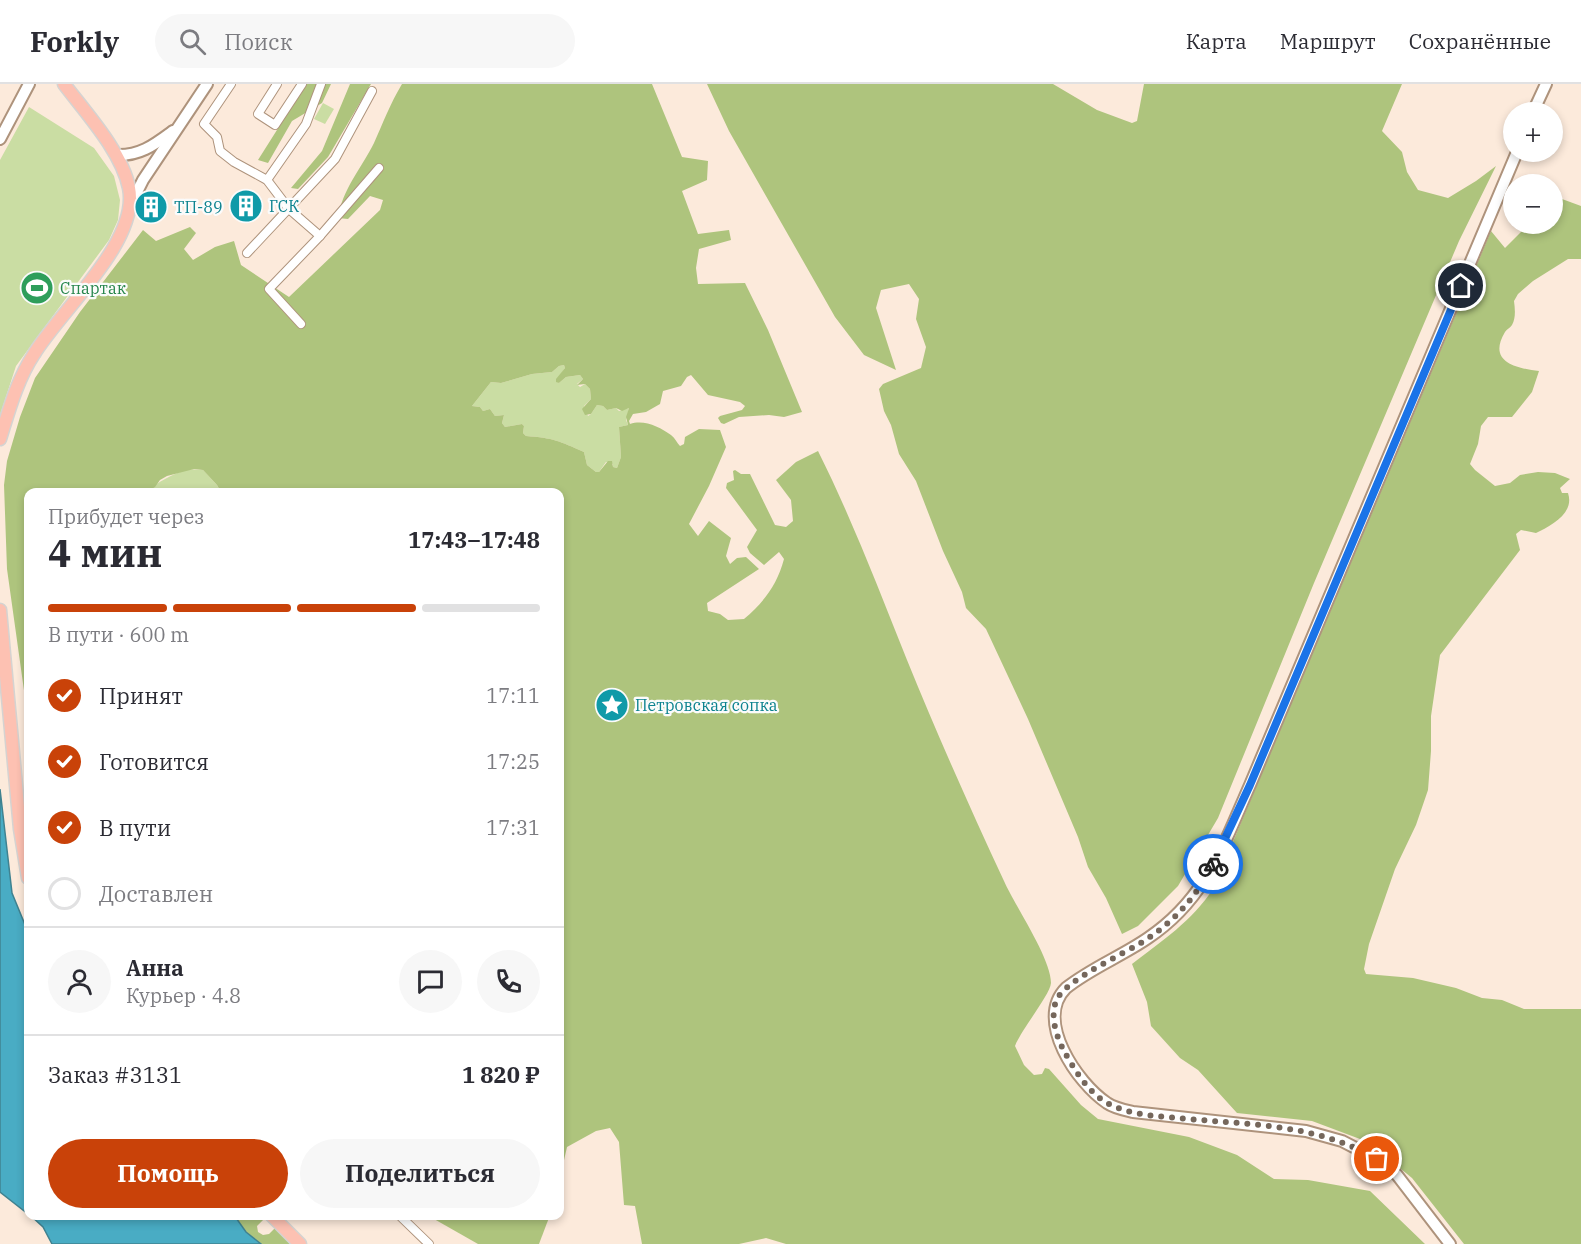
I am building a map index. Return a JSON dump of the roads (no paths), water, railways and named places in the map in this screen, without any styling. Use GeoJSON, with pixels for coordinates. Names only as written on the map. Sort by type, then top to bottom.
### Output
{"type":"FeatureCollection","features":[{"type":"Feature","properties":{"kind":"main road"},"geometry":{"type":"LineString","coordinates":[[0,439],[16,390],[33,356],[111,252],[122,232],[131,204],[128,181],[116,155],[63,84]]}},
{"type":"Feature","properties":{"kind":"main road"},"geometry":{"type":"LineString","coordinates":[[0,610],[24,854]]}},
{"type":"Feature","properties":{"kind":"main road"},"geometry":{"type":"LineString","coordinates":[[276,1220],[300,1244]]}},
{"type":"Feature","properties":{"kind":"street"},"geometry":{"type":"LineString","coordinates":[[0,139],[29,84]]}},
{"type":"Feature","properties":{"kind":"street"},"geometry":{"type":"LineString","coordinates":[[131,204],[143,180],[207,84]]}},
{"type":"Feature","properties":{"kind":"street"},"geometry":{"type":"LineString","coordinates":[[231,84],[204,124],[217,137],[220,151],[234,162],[267,180],[289,209],[320,236]]}},
{"type":"Feature","properties":{"kind":"street"},"geometry":{"type":"LineString","coordinates":[[277,84],[258,114],[275,125],[302,84]]}},
{"type":"Feature","properties":{"kind":"street"},"geometry":{"type":"LineString","coordinates":[[267,180],[306,124],[321,84]]}},
{"type":"Feature","properties":{"kind":"street"},"geometry":{"type":"LineString","coordinates":[[1537,102],[1545,84]]}},
{"type":"Feature","properties":{"kind":"street"},"geometry":{"type":"LineString","coordinates":[[247,253],[335,159],[372,91]]}},
{"type":"Feature","properties":{"kind":"street"},"geometry":{"type":"LineString","coordinates":[[116,155],[134,155],[146,151],[178,128]]}},
{"type":"Feature","properties":{"kind":"street"},"geometry":{"type":"LineString","coordinates":[[1450,1244],[1397,1175],[1377,1159],[1342,1142],[1296,1130],[1133,1112],[1108,1104],[1087,1084],[1066,1054],[1055,1030],[1054,1012],[1057,999],[1063,990],[1169,923],[1191,901],[1206,878],[1254,774],[1513,162]]}},
{"type":"Feature","properties":{"kind":"street"},"geometry":{"type":"LineString","coordinates":[[301,324],[269,289],[320,236],[379,168]]}},
{"type":"Feature","properties":{"kind":"street"},"geometry":{"type":"LineString","coordinates":[[404,1220],[429,1244]]}},
{"type":"Feature","properties":{"kind":"water"},"geometry":{"type":"Polygon","coordinates":[[[0,789],[12,893],[24,922],[24,1211],[0,1192],[0,789]]]}},
{"type":"Feature","properties":{"kind":"water"},"geometry":{"type":"Polygon","coordinates":[[[35,1220],[238,1220],[246,1232],[261,1244],[52,1244],[43,1227],[35,1220]]]}},
{"type":"Feature","properties":{"kind":"place","name":"ГСК"},"geometry":{"type":"Point","coordinates":[246,206]}},
{"type":"Feature","properties":{"kind":"place","name":"ТП-89"},"geometry":{"type":"Point","coordinates":[151,207]}},
{"type":"Feature","properties":{"kind":"place","name":"Спартак"},"geometry":{"type":"Point","coordinates":[37,288]}},
{"type":"Feature","properties":{"kind":"place","name":"Петровская сопка"},"geometry":{"type":"Point","coordinates":[612,705]}}]}
